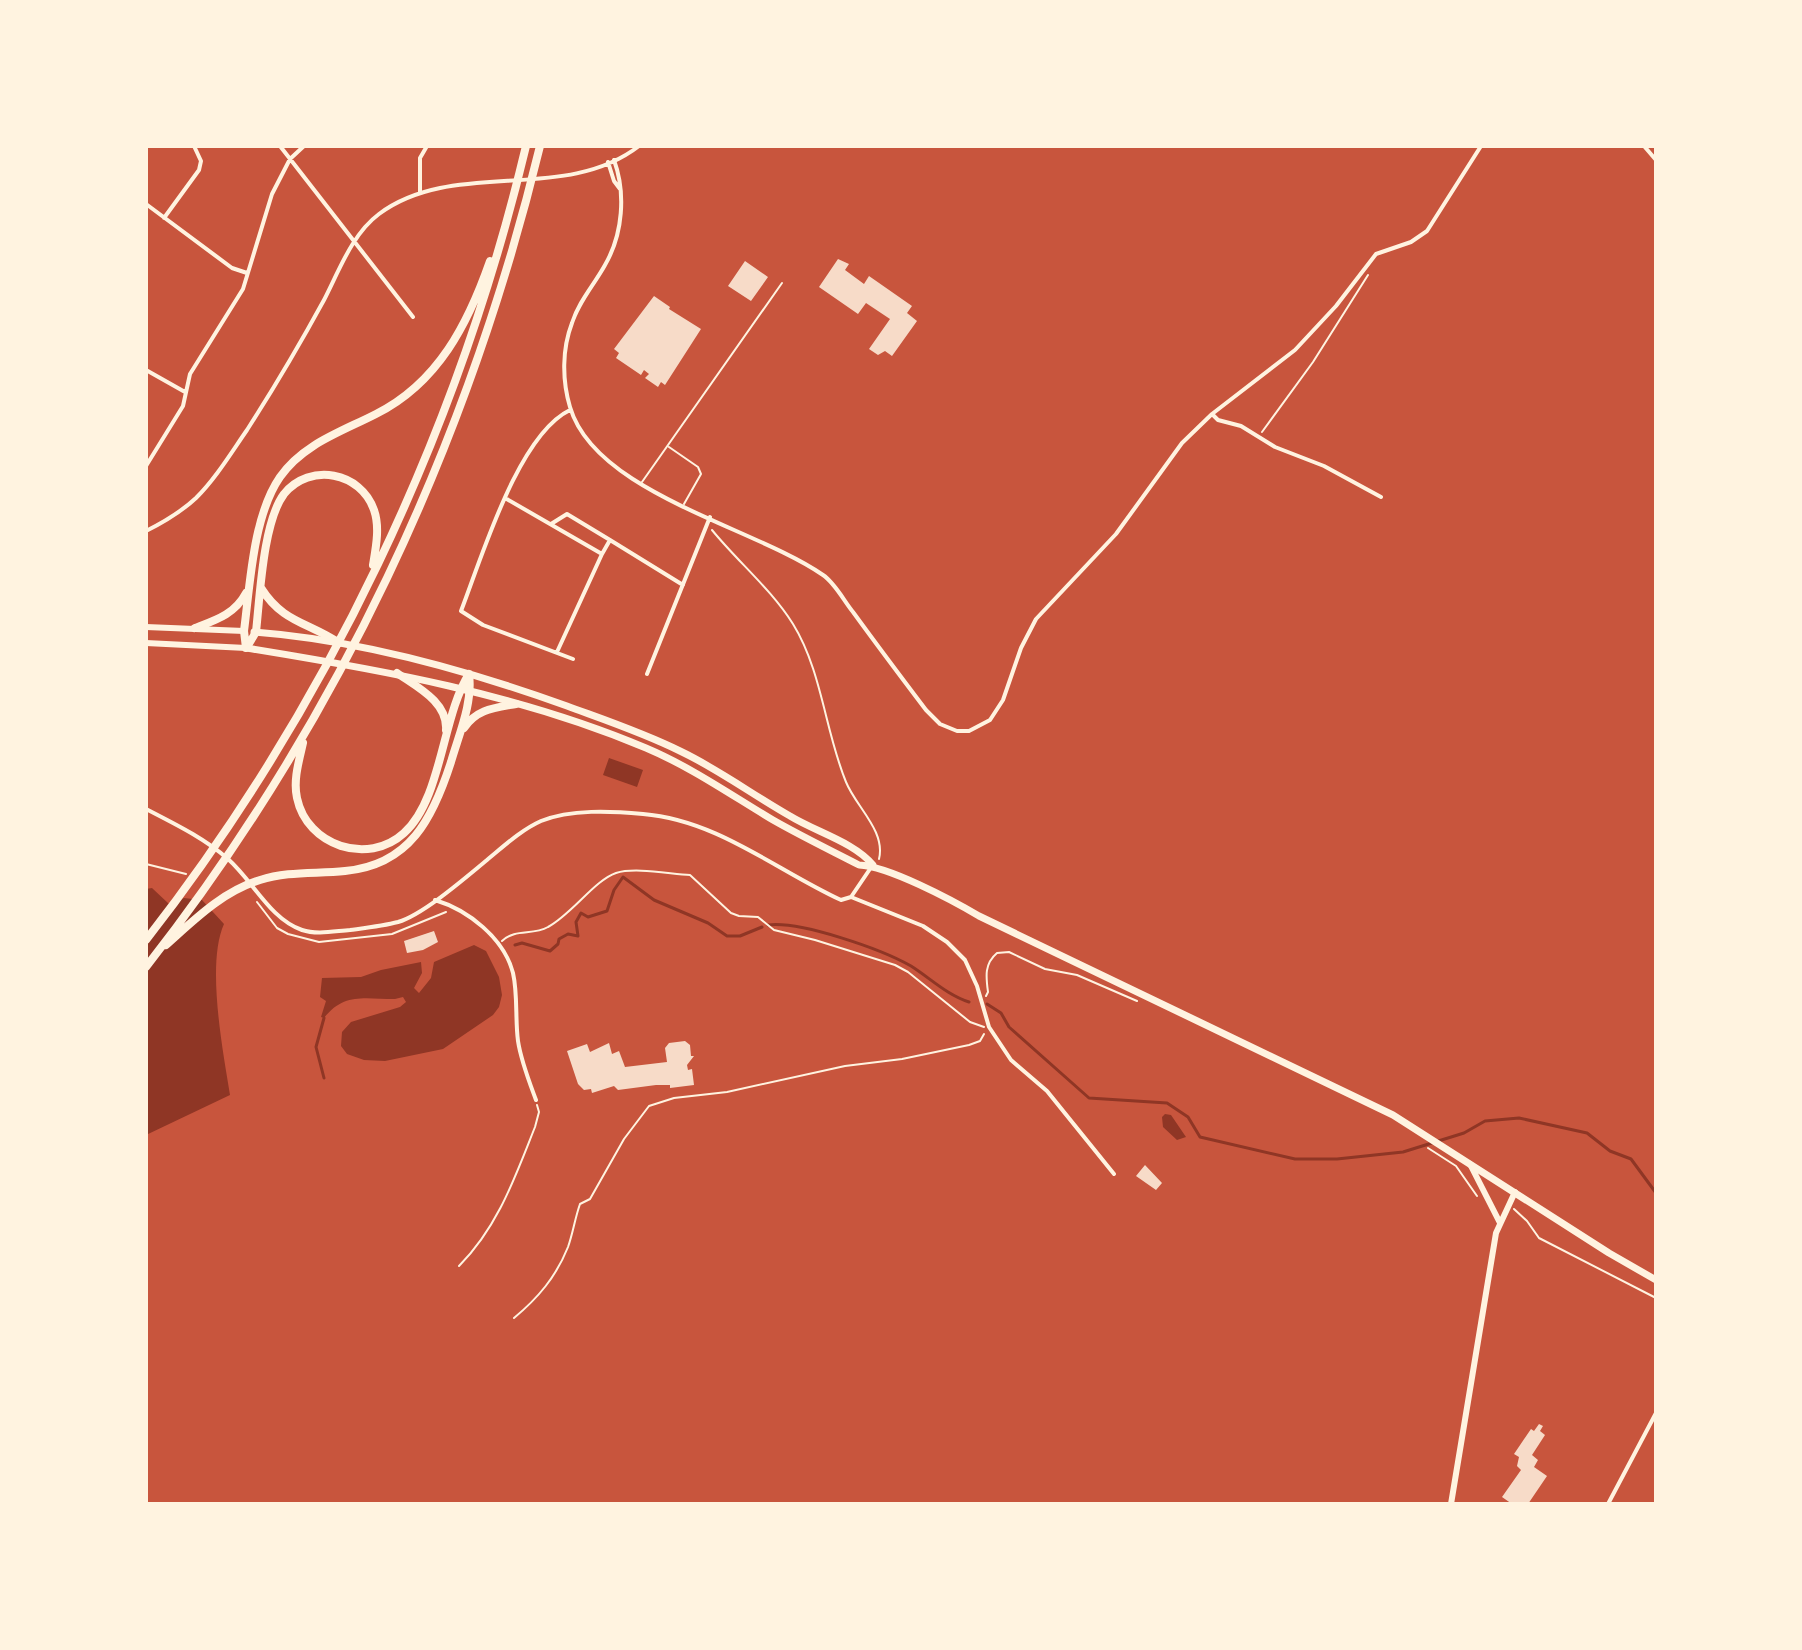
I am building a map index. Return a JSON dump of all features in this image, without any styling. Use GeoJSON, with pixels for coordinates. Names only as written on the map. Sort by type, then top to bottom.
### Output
{"type":"FeatureCollection","features":[{"type":"Feature","properties":{"kind":"highway"},"geometry":{"type":"LineString","coordinates":[[146,940],[228,827],[319,678],[370,581],[452,388],[491,276],[526,146]]}},
{"type":"Feature","properties":{"kind":"highway"},"geometry":{"type":"LineString","coordinates":[[146,967],[242,835],[305,735],[362,633],[457,417],[521,225],[540,146]]}},
{"type":"Feature","properties":{"kind":"highway"},"geometry":{"type":"LineString","coordinates":[[246,648],[244,631],[264,507],[280,477],[302,454],[319,442],[379,413],[403,397],[441,361],[464,325],[478,294],[516,185]]}},
{"type":"Feature","properties":{"kind":"highway"},"geometry":{"type":"LineString","coordinates":[[246,648],[256,632],[268,541],[279,503],[286,492],[304,479],[325,474],[350,481],[371,502],[377,525],[370,581]]}},
{"type":"Feature","properties":{"kind":"highway"},"geometry":{"type":"LineString","coordinates":[[195,628],[230,613],[242,602],[251,586]]}},
{"type":"Feature","properties":{"kind":"highway"},"geometry":{"type":"LineString","coordinates":[[261,588],[272,605],[285,615],[339,643]]}},
{"type":"Feature","properties":{"kind":"highway"},"geometry":{"type":"LineString","coordinates":[[397,673],[442,708],[447,722],[445,743]]}},
{"type":"Feature","properties":{"kind":"highway"},"geometry":{"type":"LineString","coordinates":[[305,735],[295,780],[301,812],[326,840],[357,850],[385,845],[405,833],[415,821],[445,743],[460,688],[469,674]]}},
{"type":"Feature","properties":{"kind":"highway"},"geometry":{"type":"LineString","coordinates":[[154,956],[220,899],[245,885],[280,875],[360,870],[396,855],[412,841],[434,808],[459,736],[472,691],[469,674]]}},
{"type":"Feature","properties":{"kind":"highway"},"geometry":{"type":"LineString","coordinates":[[459,736],[478,713],[516,704]]}},
{"type":"Feature","properties":{"kind":"main road"},"geometry":{"type":"LineString","coordinates":[[146,627],[244,631],[339,643],[469,674],[643,733],[684,752],[811,829],[864,855],[873,865]]}},
{"type":"Feature","properties":{"kind":"main road"},"geometry":{"type":"LineString","coordinates":[[146,643],[246,648],[397,673],[516,704],[644,747],[682,765],[775,821],[859,865],[873,865],[948,897],[979,916],[1347,1091],[1420,1131],[1656,1280]]}},
{"type":"Feature","properties":{"kind":"main road"},"geometry":{"type":"LineString","coordinates":[[1470,1164],[1500,1223]]}},
{"type":"Feature","properties":{"kind":"main road"},"geometry":{"type":"LineString","coordinates":[[1451,1504],[1500,1223],[1515,1192]]}},
{"type":"Feature","properties":{"kind":"street"},"geometry":{"type":"LineString","coordinates":[[164,218],[199,170],[201,161],[194,146]]}},
{"type":"Feature","properties":{"kind":"street"},"geometry":{"type":"LineString","coordinates":[[280,146],[413,317]]}},
{"type":"Feature","properties":{"kind":"street"},"geometry":{"type":"LineString","coordinates":[[146,466],[183,406],[190,374],[243,289],[272,194],[290,159],[304,146]]}},
{"type":"Feature","properties":{"kind":"street"},"geometry":{"type":"LineString","coordinates":[[420,192],[420,158],[427,146]]}},
{"type":"Feature","properties":{"kind":"street"},"geometry":{"type":"LineString","coordinates":[[146,531],[179,513],[194,500],[226,461],[310,326],[355,241],[380,213],[420,192],[557,176],[614,160],[639,146]]}},
{"type":"Feature","properties":{"kind":"street"},"geometry":{"type":"LineString","coordinates":[[614,160],[621,178],[620,220],[606,264],[581,303],[568,335],[564,365],[570,410],[594,447],[612,464],[683,506],[825,576],[926,710],[940,724],[957,731],[969,731],[979,728],[997,712],[1025,641],[1044,609],[1116,534],[1182,443],[1212,414],[1295,350],[1336,306],[1376,254],[1411,242],[1427,231],[1481,146]]}},
{"type":"Feature","properties":{"kind":"street"},"geometry":{"type":"LineString","coordinates":[[1644,146],[1656,160]]}},
{"type":"Feature","properties":{"kind":"street"},"geometry":{"type":"LineString","coordinates":[[608,162],[614,181],[622,192]]}},
{"type":"Feature","properties":{"kind":"street"},"geometry":{"type":"LineString","coordinates":[[146,204],[232,268],[247,273]]}},
{"type":"Feature","properties":{"kind":"street"},"geometry":{"type":"LineString","coordinates":[[146,370],[185,392]]}},
{"type":"Feature","properties":{"kind":"street"},"geometry":{"type":"LineString","coordinates":[[570,410],[551,421],[504,497],[461,611],[483,625],[573,659]]}},
{"type":"Feature","properties":{"kind":"street"},"geometry":{"type":"LineString","coordinates":[[1212,414],[1218,420],[1241,426],[1275,447],[1324,466],[1381,497]]}},
{"type":"Feature","properties":{"kind":"street"},"geometry":{"type":"LineString","coordinates":[[504,497],[602,554]]}},
{"type":"Feature","properties":{"kind":"street"},"geometry":{"type":"LineString","coordinates":[[551,524],[567,514],[683,585]]}},
{"type":"Feature","properties":{"kind":"street"},"geometry":{"type":"LineString","coordinates":[[647,674],[710,517]]}},
{"type":"Feature","properties":{"kind":"street"},"geometry":{"type":"LineString","coordinates":[[557,652],[610,540]]}},
{"type":"Feature","properties":{"kind":"street"},"geometry":{"type":"LineString","coordinates":[[146,809],[204,841],[230,860],[270,907],[302,930],[323,932],[400,921],[435,900],[514,837],[542,821],[582,812],[643,814],[690,823],[745,847],[803,883],[841,900],[851,897],[923,926],[947,942],[965,960],[989,1027],[1011,1060],[1047,1091],[1114,1174]]}},
{"type":"Feature","properties":{"kind":"street"},"geometry":{"type":"LineString","coordinates":[[851,897],[873,865]]}},
{"type":"Feature","properties":{"kind":"street"},"geometry":{"type":"LineString","coordinates":[[435,900],[461,910],[486,930],[498,944],[513,972],[518,1043],[536,1100]]}},
{"type":"Feature","properties":{"kind":"street"},"geometry":{"type":"LineString","coordinates":[[1608,1504],[1656,1413]]}},
{"type":"Feature","properties":{"kind":"lane"},"geometry":{"type":"LineString","coordinates":[[642,483],[782,283]]}},
{"type":"Feature","properties":{"kind":"lane"},"geometry":{"type":"LineString","coordinates":[[668,446],[698,467],[701,474],[683,506]]}},
{"type":"Feature","properties":{"kind":"path"},"geometry":{"type":"LineString","coordinates":[[1258,436],[1313,362],[1374,267]]}},
{"type":"Feature","properties":{"kind":"path"},"geometry":{"type":"LineString","coordinates":[[710,517],[712,530],[776,599],[795,627],[817,684],[849,790],[880,840],[880,857],[873,865]]}},
{"type":"Feature","properties":{"kind":"path"},"geometry":{"type":"LineString","coordinates":[[146,864],[186,874]]}},
{"type":"Feature","properties":{"kind":"path"},"geometry":{"type":"LineString","coordinates":[[498,944],[512,933],[542,931],[554,924],[614,873],[690,875],[731,913],[758,917],[774,930],[895,965],[977,1027],[989,1027]]}},
{"type":"Feature","properties":{"kind":"path"},"geometry":{"type":"LineString","coordinates":[[982,1001],[988,992],[986,969],[992,957],[1003,952],[1045,969],[1077,975],[1147,1006]]}},
{"type":"Feature","properties":{"kind":"path"},"geometry":{"type":"LineString","coordinates":[[514,1318],[547,1287],[569,1244],[580,1204],[590,1199],[624,1139],[649,1106],[674,1098],[727,1092],[845,1066],[902,1059],[969,1045],[980,1041],[989,1027]]}},
{"type":"Feature","properties":{"kind":"path"},"geometry":{"type":"LineString","coordinates":[[459,1266],[488,1232],[499,1212],[535,1127],[539,1112],[536,1100]]}},
{"type":"Feature","properties":{"kind":"path"},"geometry":{"type":"LineString","coordinates":[[1433,1151],[1456,1166],[1478,1198]]}},
{"type":"Feature","properties":{"kind":"path"},"geometry":{"type":"LineString","coordinates":[[1519,1212],[1539,1238],[1656,1298]]}},
{"type":"Feature","properties":{"kind":"shaded area"},"geometry":{"type":"Polygon","coordinates":[[[609,758],[643,770],[637,787],[603,775],[609,758]]]}},
{"type":"Feature","properties":{"kind":"shaded area"},"geometry":{"type":"Polygon","coordinates":[[[152,888],[169,904],[184,898],[202,900],[224,924],[216,961],[216,984],[230,1095],[146,1135],[146,889],[152,888]]]}},
{"type":"Feature","properties":{"kind":"shaded area"},"geometry":{"type":"Polygon","coordinates":[[[474,945],[486,951],[499,977],[502,995],[499,1007],[493,1015],[443,1049],[385,1061],[364,1060],[347,1054],[341,1046],[342,1032],[351,1022],[400,1007],[406,1002],[403,997],[347,1001],[324,1018],[321,1017],[326,1001],[320,997],[322,978],[361,977],[421,962],[422,973],[414,988],[419,993],[431,978],[434,962],[474,945]]]}},
{"type":"Feature","properties":{"kind":"shaded area"},"geometry":{"type":"Polygon","coordinates":[[[1171,1115],[1186,1137],[1177,1140],[1163,1127],[1162,1117],[1171,1115]]]}},
{"type":"Feature","properties":{"kind":"building"},"geometry":{"type":"Polygon","coordinates":[[[838,259],[849,264],[845,270],[864,284],[869,276],[912,306],[907,313],[917,321],[892,356],[885,351],[878,355],[869,349],[890,319],[866,303],[858,314],[819,287],[838,259]]]}},
{"type":"Feature","properties":{"kind":"building"},"geometry":{"type":"Polygon","coordinates":[[[745,261],[768,277],[751,301],[728,286],[745,261]]]}},
{"type":"Feature","properties":{"kind":"building"},"geometry":{"type":"Polygon","coordinates":[[[654,296],[701,329],[665,385],[661,382],[658,387],[645,378],[649,374],[644,370],[641,375],[616,358],[619,353],[614,349],[654,296]]]}},
{"type":"Feature","properties":{"kind":"building"},"geometry":{"type":"Polygon","coordinates":[[[434,931],[438,942],[423,950],[407,953],[404,941],[434,931]]]}},
{"type":"Feature","properties":{"kind":"building"},"geometry":{"type":"Polygon","coordinates":[[[685,1041],[690,1045],[691,1056],[694,1056],[687,1065],[688,1070],[692,1069],[694,1085],[670,1088],[670,1085],[656,1085],[618,1090],[614,1086],[592,1093],[591,1089],[584,1090],[578,1084],[567,1051],[587,1044],[590,1052],[609,1043],[612,1054],[619,1051],[625,1067],[667,1062],[665,1048],[669,1043],[685,1041]]]}},
{"type":"Feature","properties":{"kind":"building"},"geometry":{"type":"Polygon","coordinates":[[[1145,1165],[1162,1183],[1156,1190],[1136,1176],[1145,1165]]]}},
{"type":"Feature","properties":{"kind":"building"},"geometry":{"type":"Polygon","coordinates":[[[1539,1424],[1543,1426],[1540,1431],[1545,1435],[1532,1455],[1538,1460],[1534,1467],[1547,1476],[1528,1504],[1512,1504],[1502,1497],[1521,1470],[1517,1466],[1519,1457],[1514,1454],[1531,1429],[1534,1431],[1539,1424]]]}},
{"type":"Feature","properties":{"kind":"waterway"},"geometry":{"type":"LineString","coordinates":[[515,945],[522,943],[550,951],[559,939],[568,934],[578,936],[576,922],[581,913],[588,917],[607,911],[614,890],[623,877],[654,900],[708,923],[727,936],[740,936],[762,927]]}},
{"type":"Feature","properties":{"kind":"waterway"},"geometry":{"type":"LineString","coordinates":[[768,925],[800,927],[881,952],[911,966],[946,991],[969,1002]]}},
{"type":"Feature","properties":{"kind":"waterway"},"geometry":{"type":"LineString","coordinates":[[987,1004],[1001,1013],[1009,1027],[1089,1098],[1167,1103],[1188,1117],[1200,1137],[1295,1159],[1337,1159],[1403,1152],[1464,1133],[1485,1121],[1519,1118],[1587,1133],[1610,1151],[1631,1159],[1656,1193]]}},
{"type":"Feature","properties":{"kind":"waterway"},"geometry":{"type":"LineString","coordinates":[[324,1018],[316,1047],[324,1078]]}}]}
